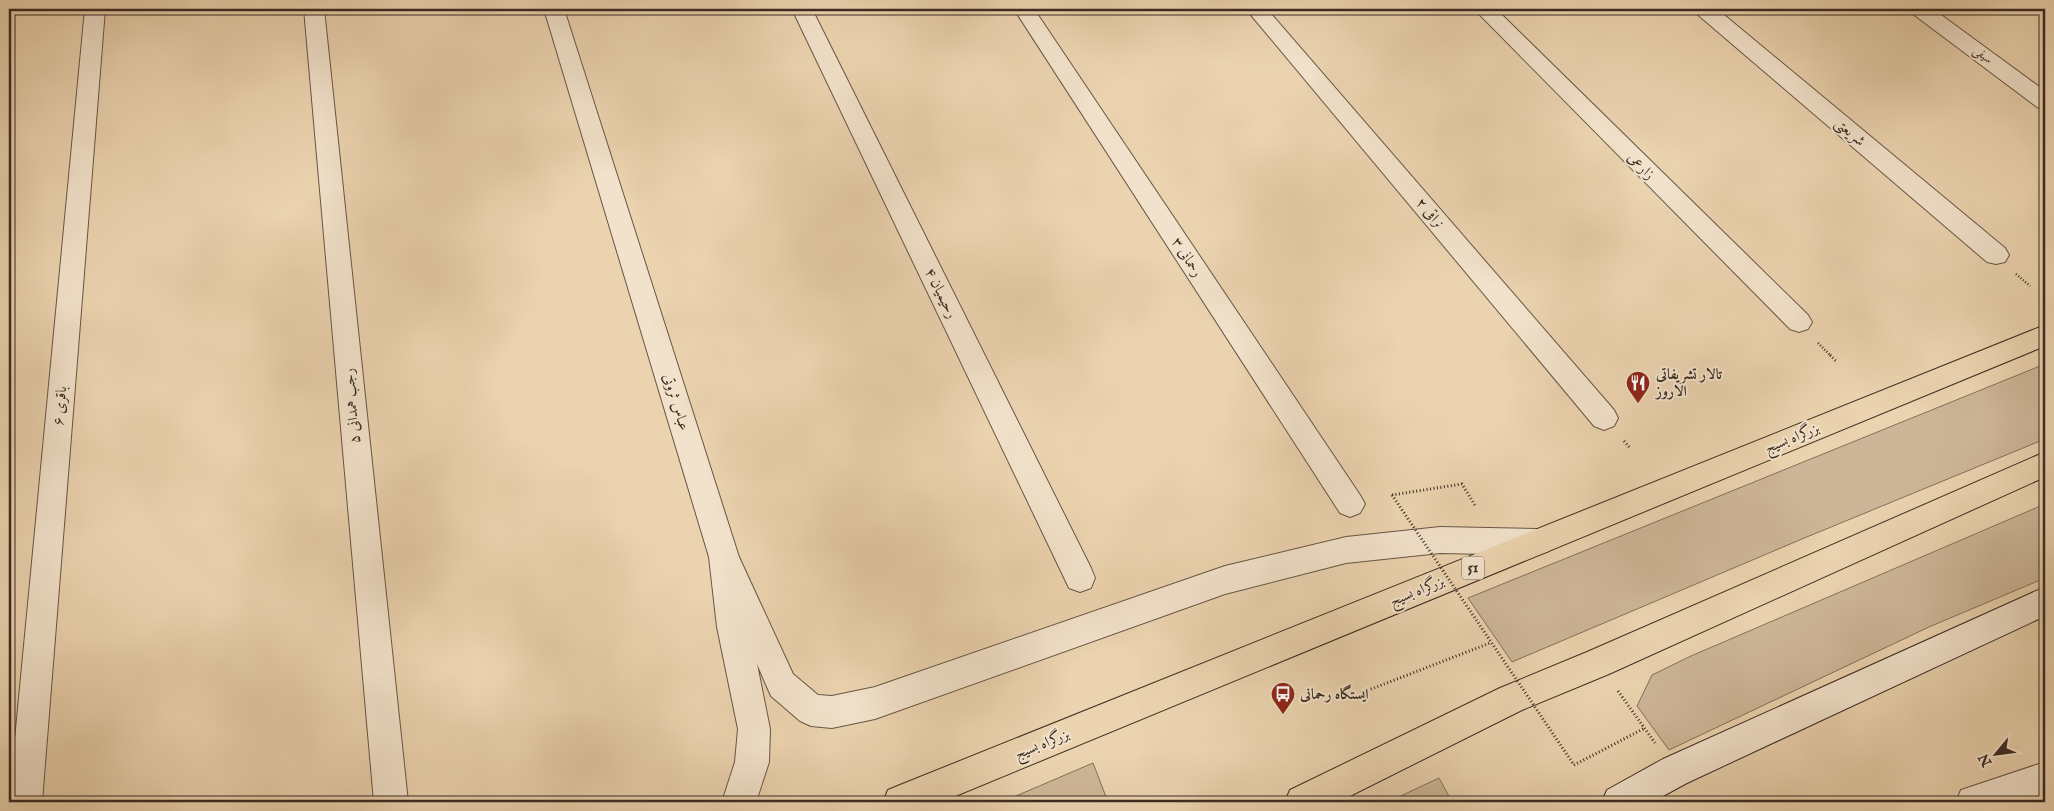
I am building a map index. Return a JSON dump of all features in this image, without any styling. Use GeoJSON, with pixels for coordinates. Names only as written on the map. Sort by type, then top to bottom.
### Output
{"type":"FeatureCollection","features":[{"type":"Feature","properties":{"kind":"highway","name":"بزرگراه بسیج"},"geometry":{"type":"LineString","coordinates":[[900,802],[2045,335]]}},
{"type":"Feature","properties":{"kind":"highway"},"geometry":{"type":"LineString","coordinates":[[1302,802],[1511,699],[1598,663],[2045,464]]}},
{"type":"Feature","properties":{"kind":"street","name":"باقری ۶"},"geometry":{"type":"LineString","coordinates":[[25,802],[95,9]]}},
{"type":"Feature","properties":{"kind":"street","name":"رجب همدانی ۵"},"geometry":{"type":"LineString","coordinates":[[314,9],[391,802]]}},
{"type":"Feature","properties":{"kind":"street","name":"عباس ثروتی"},"geometry":{"type":"LineString","coordinates":[[554,9],[724,557],[733,627],[754,728],[752,762],[739,802]]}},
{"type":"Feature","properties":{"kind":"street","name":"رحیمیان ۴"},"geometry":{"type":"LineString","coordinates":[[802,9],[1080,578]]}},
{"type":"Feature","properties":{"kind":"street","name":"رحمانی ۳"},"geometry":{"type":"LineString","coordinates":[[1024,9],[1350,504]]}},
{"type":"Feature","properties":{"kind":"street","name":"نراقی ۲"},"geometry":{"type":"LineString","coordinates":[[1256,9],[1604,418]]}},
{"type":"Feature","properties":{"kind":"street","name":"زارعی"},"geometry":{"type":"LineString","coordinates":[[1484,9],[1799,322]]}},
{"type":"Feature","properties":{"kind":"street","name":"شریعتی"},"geometry":{"type":"LineString","coordinates":[[1704,9],[1996,255]]}},
{"type":"Feature","properties":{"kind":"street","name":"سیفی"},"geometry":{"type":"LineString","coordinates":[[1920,9],[2045,102]]}},
{"type":"Feature","properties":{"kind":"street"},"geometry":{"type":"LineString","coordinates":[[724,557],[782,686],[811,710],[832,712],[875,703],[1225,580],[1346,550],[1440,540],[1538,542]]}},
{"type":"Feature","properties":{"kind":"street"},"geometry":{"type":"LineString","coordinates":[[1619,802],[1674,771],[2045,601]]}},
{"type":"Feature","properties":{"kind":"street"},"geometry":{"type":"LineString","coordinates":[[1973,802],[2042,782]]}},
{"type":"Feature","properties":{"kind":"path"},"geometry":{"type":"LineString","coordinates":[[1476,507],[1462,484],[1392,495],[1574,765],[1645,728]]}},
{"type":"Feature","properties":{"kind":"path"},"geometry":{"type":"LineString","coordinates":[[1361,693],[1490,643]]}},
{"type":"Feature","properties":{"kind":"path"},"geometry":{"type":"LineString","coordinates":[[1598,663],[1674,771]]}},
{"type":"Feature","properties":{"kind":"shaded area"},"geometry":{"type":"Polygon","coordinates":[[[2045,364],[2045,439],[1802,539],[1512,662],[1468,598],[2045,364]]]}},
{"type":"Feature","properties":{"kind":"shaded area"},"geometry":{"type":"Polygon","coordinates":[[[2045,504],[2045,578],[1929,627],[1669,750],[1637,706],[1652,675],[1691,656],[2045,504]]]}},
{"type":"Feature","properties":{"kind":"shaded area"},"geometry":{"type":"Polygon","coordinates":[[[1093,763],[1108,802],[1002,802],[1093,763]]]}},
{"type":"Feature","properties":{"kind":"shaded area"},"geometry":{"type":"Polygon","coordinates":[[[1439,778],[1452,802],[1388,802],[1439,778]]]}},
{"type":"Feature","properties":{"kind":"place","name":"تالار تشریفاتی الاروز"},"geometry":{"type":"Point","coordinates":[1638,404]}},
{"type":"Feature","properties":{"kind":"place","name":"ایستگاه رحمانی"},"geometry":{"type":"Point","coordinates":[1283,715]}}]}
